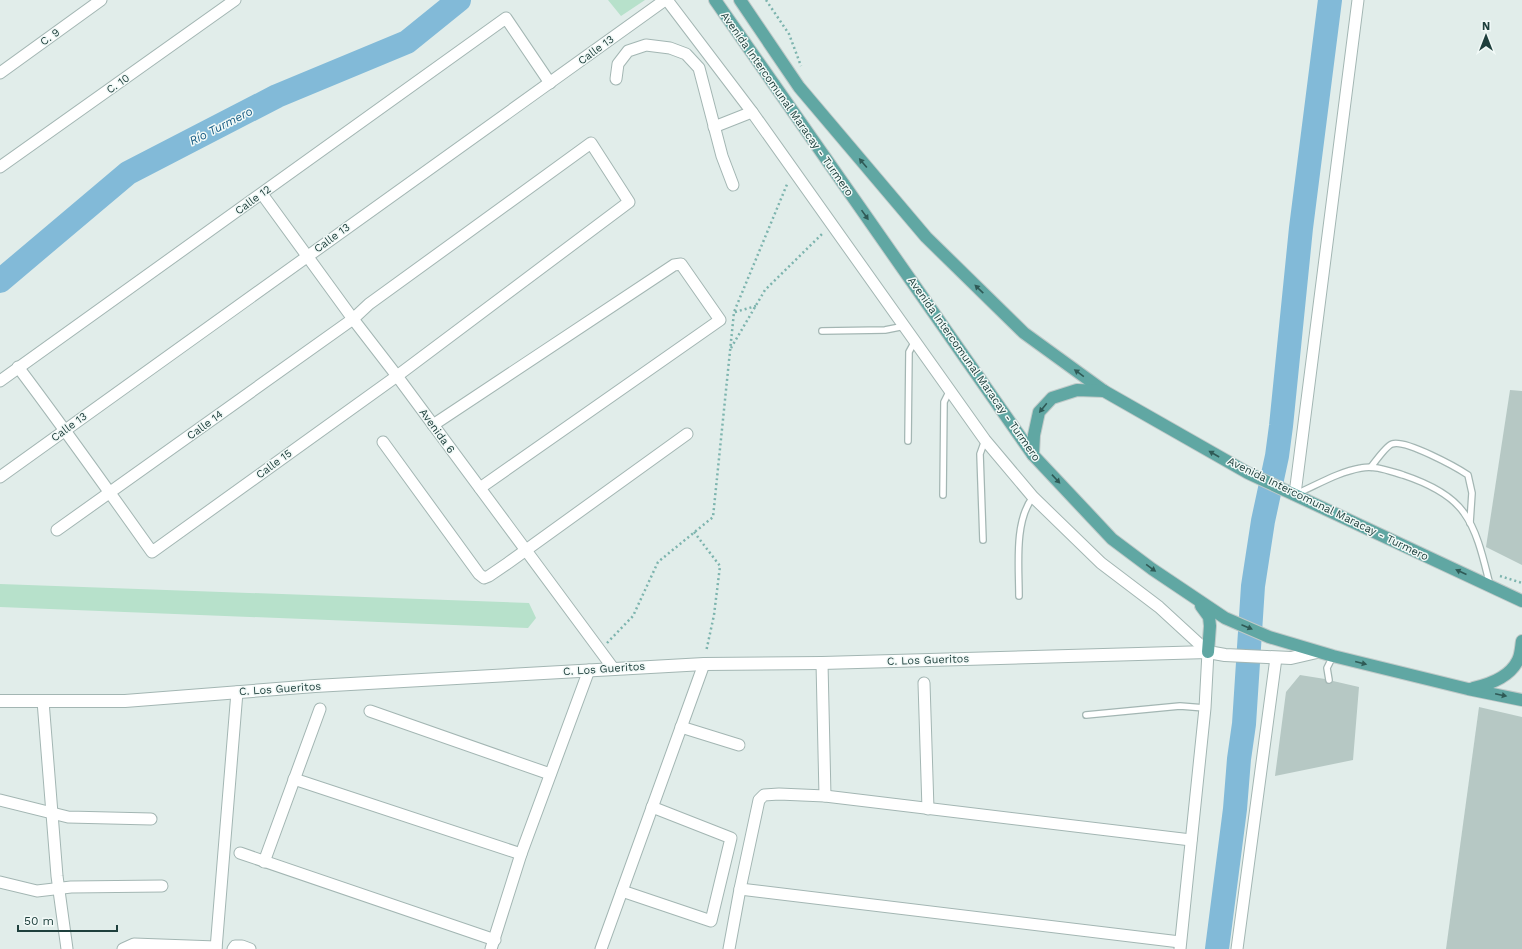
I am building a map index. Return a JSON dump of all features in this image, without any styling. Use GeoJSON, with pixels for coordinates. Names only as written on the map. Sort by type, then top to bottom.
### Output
{"type":"FeatureCollection","features":[{"type":"Feature","properties":{"kind":"main road","name":"Avenida Intercomunal Maracay - Turmero"},"geometry":{"type":"LineString","coordinates":[[714,0],[1034,455],[1112,539],[1196,600],[1225,618],[1269,637],[1333,656],[1522,700]]}},
{"type":"Feature","properties":{"kind":"main road","name":"Avenida Intercomunal Maracay - Turmero"},"geometry":{"type":"LineString","coordinates":[[740,0],[799,87],[926,237],[1024,333],[1104,391],[1248,473],[1522,601]]}},
{"type":"Feature","properties":{"kind":"main road"},"geometry":{"type":"LineString","coordinates":[[1034,455],[1034,435],[1039,412],[1052,398],[1077,390],[1104,391]]}},
{"type":"Feature","properties":{"kind":"main road"},"geometry":{"type":"LineString","coordinates":[[1196,600],[1209,617],[1210,626],[1208,652]]}},
{"type":"Feature","properties":{"kind":"main road"},"geometry":{"type":"LineString","coordinates":[[1468,688],[1488,685],[1509,673],[1519,659],[1522,641]]}},
{"type":"Feature","properties":{"kind":"street","name":"C. 9"},"geometry":{"type":"LineString","coordinates":[[0,74],[100,0]]}},
{"type":"Feature","properties":{"kind":"street","name":"Calle 13"},"geometry":{"type":"LineString","coordinates":[[0,477],[666,0]]}},
{"type":"Feature","properties":{"kind":"street"},"geometry":{"type":"LineString","coordinates":[[666,0],[752,112],[986,440],[1033,497],[1101,563],[1158,607],[1208,652],[1205,708],[1180,945],[740,889]]}},
{"type":"Feature","properties":{"kind":"street"},"geometry":{"type":"LineString","coordinates":[[1295,494],[1358,0]]}},
{"type":"Feature","properties":{"kind":"street","name":"C. 10"},"geometry":{"type":"LineString","coordinates":[[0,168],[231,1]]}},
{"type":"Feature","properties":{"kind":"street","name":"Calle 12"},"geometry":{"type":"LineString","coordinates":[[0,381],[506,18],[550,83]]}},
{"type":"Feature","properties":{"kind":"street"},"geometry":{"type":"LineString","coordinates":[[616,79],[618,64],[628,51],[646,44],[670,48],[686,54],[699,68],[708,97],[722,156],[733,185]]}},
{"type":"Feature","properties":{"kind":"street"},"geometry":{"type":"LineString","coordinates":[[714,127],[752,112]]}},
{"type":"Feature","properties":{"kind":"street","name":"Calle 14"},"geometry":{"type":"LineString","coordinates":[[57,530],[353,319],[369,304],[591,143],[629,202],[397,376]]}},
{"type":"Feature","properties":{"kind":"street","name":"Avenida 6"},"geometry":{"type":"LineString","coordinates":[[262,194],[308,255],[353,319],[397,376],[613,668]]}},
{"type":"Feature","properties":{"kind":"street"},"geometry":{"type":"LineString","coordinates":[[433,425],[674,265],[681,264],[720,320],[480,488]]}},
{"type":"Feature","properties":{"kind":"street"},"geometry":{"type":"LineString","coordinates":[[18,367],[66,430],[110,493]]}},
{"type":"Feature","properties":{"kind":"street","name":"Calle 15"},"geometry":{"type":"LineString","coordinates":[[110,493],[152,552],[397,376]]}},
{"type":"Feature","properties":{"kind":"street"},"geometry":{"type":"LineString","coordinates":[[383,442],[479,574],[484,578],[526,550],[687,434]]}},
{"type":"Feature","properties":{"kind":"street","name":"C. Los Gueritos"},"geometry":{"type":"LineString","coordinates":[[0,701],[125,701],[315,686],[704,664],[822,663],[1208,652],[1225,655],[1291,658],[1317,652]]}},
{"type":"Feature","properties":{"kind":"street"},"geometry":{"type":"LineString","coordinates":[[1237,949],[1271,657]]}},
{"type":"Feature","properties":{"kind":"street"},"geometry":{"type":"LineString","coordinates":[[822,663],[825,796]]}},
{"type":"Feature","properties":{"kind":"street"},"geometry":{"type":"LineString","coordinates":[[601,949],[704,664]]}},
{"type":"Feature","properties":{"kind":"street"},"geometry":{"type":"LineString","coordinates":[[240,853],[493,944],[521,854],[589,670]]}},
{"type":"Feature","properties":{"kind":"street"},"geometry":{"type":"LineString","coordinates":[[924,683],[928,809]]}},
{"type":"Feature","properties":{"kind":"street"},"geometry":{"type":"LineString","coordinates":[[123,949],[134,944],[216,948],[237,692]]}},
{"type":"Feature","properties":{"kind":"street"},"geometry":{"type":"LineString","coordinates":[[43,701],[59,888],[67,949]]}},
{"type":"Feature","properties":{"kind":"street"},"geometry":{"type":"LineString","coordinates":[[264,862],[320,709]]}},
{"type":"Feature","properties":{"kind":"street"},"geometry":{"type":"LineString","coordinates":[[370,711],[550,774]]}},
{"type":"Feature","properties":{"kind":"street"},"geometry":{"type":"LineString","coordinates":[[681,727],[739,745]]}},
{"type":"Feature","properties":{"kind":"street"},"geometry":{"type":"LineString","coordinates":[[294,779],[521,854]]}},
{"type":"Feature","properties":{"kind":"street"},"geometry":{"type":"LineString","coordinates":[[729,949],[740,889],[760,800],[764,795],[779,794],[825,796],[1191,840]]}},
{"type":"Feature","properties":{"kind":"street"},"geometry":{"type":"LineString","coordinates":[[0,800],[68,817],[151,819]]}},
{"type":"Feature","properties":{"kind":"street"},"geometry":{"type":"LineString","coordinates":[[622,891],[711,921],[732,838],[652,807]]}},
{"type":"Feature","properties":{"kind":"street"},"geometry":{"type":"LineString","coordinates":[[0,882],[37,891],[59,888],[162,886]]}},
{"type":"Feature","properties":{"kind":"street"},"geometry":{"type":"LineString","coordinates":[[233,949],[235,946],[242,946],[250,949]]}},
{"type":"Feature","properties":{"kind":"lane"},"geometry":{"type":"LineString","coordinates":[[822,331],[885,330],[905,326]]}},
{"type":"Feature","properties":{"kind":"lane"},"geometry":{"type":"LineString","coordinates":[[908,442],[909,352],[915,341]]}},
{"type":"Feature","properties":{"kind":"lane"},"geometry":{"type":"LineString","coordinates":[[942,495],[944,402],[950,390]]}},
{"type":"Feature","properties":{"kind":"lane"},"geometry":{"type":"LineString","coordinates":[[983,540],[980,454],[986,440]]}},
{"type":"Feature","properties":{"kind":"lane"},"geometry":{"type":"LineString","coordinates":[[1371,467],[1390,444],[1396,443],[1409,446],[1456,467],[1468,475],[1472,493],[1470,525]]}},
{"type":"Feature","properties":{"kind":"lane"},"geometry":{"type":"LineString","coordinates":[[1295,494],[1338,475],[1360,468],[1371,467],[1414,478],[1448,496],[1464,513],[1479,543],[1490,585]]}},
{"type":"Feature","properties":{"kind":"lane"},"geometry":{"type":"LineString","coordinates":[[1019,596],[1022,518],[1028,503],[1033,497]]}},
{"type":"Feature","properties":{"kind":"lane"},"geometry":{"type":"LineString","coordinates":[[1329,680],[1328,668],[1333,656]]}},
{"type":"Feature","properties":{"kind":"lane"},"geometry":{"type":"LineString","coordinates":[[1086,715],[1180,706],[1205,708]]}},
{"type":"Feature","properties":{"kind":"path"},"geometry":{"type":"LineString","coordinates":[[766,0],[789,34],[801,67]]}},
{"type":"Feature","properties":{"kind":"path"},"geometry":{"type":"LineString","coordinates":[[600,650],[633,616],[658,562],[713,517],[734,312],[793,169]]}},
{"type":"Feature","properties":{"kind":"path"},"geometry":{"type":"LineString","coordinates":[[731,349],[765,290],[832,224]]}},
{"type":"Feature","properties":{"kind":"path"},"geometry":{"type":"LineString","coordinates":[[734,312],[756,306]]}},
{"type":"Feature","properties":{"kind":"path"},"geometry":{"type":"LineString","coordinates":[[694,532],[720,566],[714,615],[704,664]]}},
{"type":"Feature","properties":{"kind":"green space"},"geometry":{"type":"Polygon","coordinates":[[[608,0],[645,0],[621,16],[608,0]]]}},
{"type":"Feature","properties":{"kind":"green space"},"geometry":{"type":"Polygon","coordinates":[[[0,584],[529,603],[536,618],[528,628],[0,607],[0,584]]]}},
{"type":"Feature","properties":{"kind":"building"},"geometry":{"type":"Polygon","coordinates":[[[1510,390],[1522,391],[1522,565],[1486,547],[1510,390]]]}},
{"type":"Feature","properties":{"kind":"building"},"geometry":{"type":"Polygon","coordinates":[[[1300,675],[1325,679],[1328,684],[1333,681],[1359,687],[1353,760],[1275,776],[1286,692],[1300,675]]]}},
{"type":"Feature","properties":{"kind":"building"},"geometry":{"type":"Polygon","coordinates":[[[1479,707],[1522,717],[1522,949],[1446,949],[1479,707]]]}},
{"type":"Feature","properties":{"kind":"waterway","name":"Río Turmero"},"geometry":{"type":"LineString","coordinates":[[0,281],[128,173],[277,96],[407,42],[459,0]]}},
{"type":"Feature","properties":{"kind":"waterway"},"geometry":{"type":"LineString","coordinates":[[1217,949],[1244,724],[1253,586],[1263,521],[1277,456],[1281,426],[1301,228],[1330,0]]}}]}
